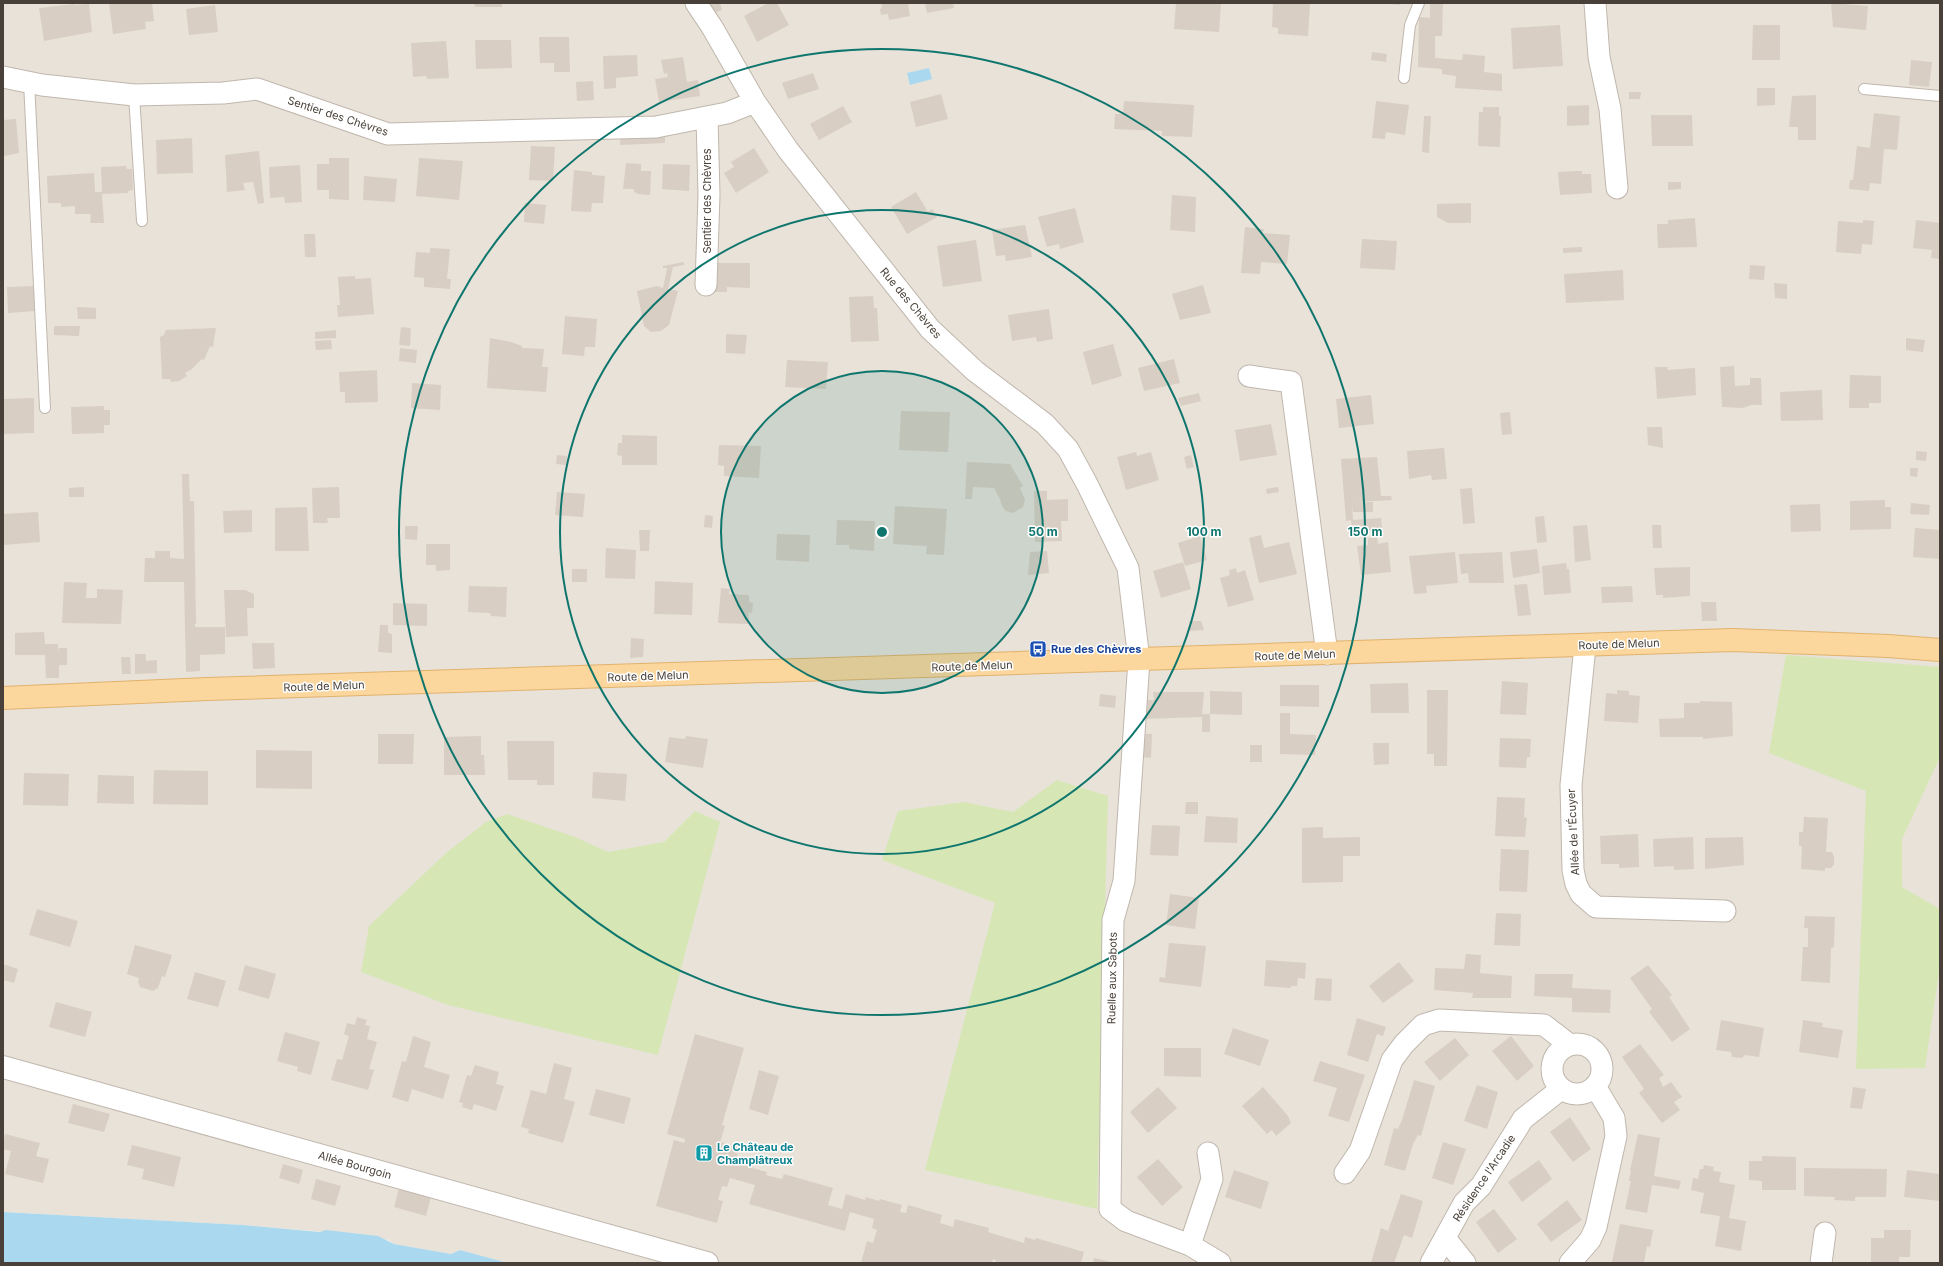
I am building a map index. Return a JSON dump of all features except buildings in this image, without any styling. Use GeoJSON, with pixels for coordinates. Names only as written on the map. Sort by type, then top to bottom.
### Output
{"type":"FeatureCollection","features":[{"type":"Feature","properties":{"kind":"main road","name":"Route de Melun"},"geometry":{"type":"LineString","coordinates":[[3,698],[207,689],[1585,646],[1732,640],[1888,646],[1940,650]]}},
{"type":"Feature","properties":{"kind":"street","name":"Rue des Chèvres"},"geometry":{"type":"LineString","coordinates":[[696,3],[712,27],[755,102],[788,150],[930,329],[975,371],[1045,424],[1068,449],[1087,484],[1128,568],[1139,660]]}},
{"type":"Feature","properties":{"kind":"street"},"geometry":{"type":"LineString","coordinates":[[1595,3],[1599,57],[1610,109],[1616,188]]}},
{"type":"Feature","properties":{"kind":"street","name":"Sentier des Chèvres"},"geometry":{"type":"LineString","coordinates":[[3,77],[35,84],[134,95],[223,93],[257,89],[388,134],[656,127],[727,113],[755,102]]}},
{"type":"Feature","properties":{"kind":"street","name":"Sentier des Chèvres"},"geometry":{"type":"LineString","coordinates":[[706,285],[709,195],[707,117]]}},
{"type":"Feature","properties":{"kind":"street"},"geometry":{"type":"LineString","coordinates":[[1249,376],[1290,382],[1327,654]]}},
{"type":"Feature","properties":{"kind":"street","name":"Allée de l'Écuyer"},"geometry":{"type":"LineString","coordinates":[[1585,646],[1571,785],[1573,870],[1576,884],[1581,894],[1596,907],[1725,911]]}},
{"type":"Feature","properties":{"kind":"street","name":"Ruelle aux Sabots"},"geometry":{"type":"LineString","coordinates":[[1139,660],[1124,880],[1113,920],[1110,1208],[1126,1221],[1190,1245],[1220,1263]]}},
{"type":"Feature","properties":{"kind":"street"},"geometry":{"type":"LineString","coordinates":[[1345,1173],[1360,1151],[1392,1060],[1404,1044],[1423,1025],[1439,1020],[1544,1025],[1570,1045],[1586,1046],[1598,1056],[1602,1072],[1595,1086],[1589,1091],[1575,1094],[1561,1088],[1552,1076],[1553,1060],[1557,1053],[1570,1045]]}},
{"type":"Feature","properties":{"kind":"street","name":"Allée Bourgoin"},"geometry":{"type":"LineString","coordinates":[[3,1067],[707,1263]]}},
{"type":"Feature","properties":{"kind":"street"},"geometry":{"type":"LineString","coordinates":[[1570,1263],[1590,1240],[1596,1227],[1616,1136],[1614,1118],[1595,1086]]}},
{"type":"Feature","properties":{"kind":"street","name":"Résidence l'Arcadie"},"geometry":{"type":"LineString","coordinates":[[1431,1263],[1464,1203],[1481,1186],[1523,1119],[1561,1088]]}},
{"type":"Feature","properties":{"kind":"street"},"geometry":{"type":"LineString","coordinates":[[1190,1245],[1212,1179],[1208,1153]]}},
{"type":"Feature","properties":{"kind":"street"},"geometry":{"type":"LineString","coordinates":[[1821,1263],[1825,1233]]}},
{"type":"Feature","properties":{"kind":"street"},"geometry":{"type":"LineString","coordinates":[[1445,1238],[1465,1263]]}},
{"type":"Feature","properties":{"kind":"lane"},"geometry":{"type":"LineString","coordinates":[[1404,78],[1410,26],[1418,3]]}},
{"type":"Feature","properties":{"kind":"lane"},"geometry":{"type":"LineString","coordinates":[[35,84],[45,408]]}},
{"type":"Feature","properties":{"kind":"lane"},"geometry":{"type":"LineString","coordinates":[[1864,89],[1940,96]]}},
{"type":"Feature","properties":{"kind":"lane"},"geometry":{"type":"LineString","coordinates":[[134,95],[142,221]]}},
{"type":"Feature","properties":{"kind":"shaded area"},"geometry":{"type":"Polygon","coordinates":[[[3,3],[1940,3],[1940,1263],[508,1263],[460,1250],[451,1254],[394,1244],[388,1240],[314,1231],[243,1225],[3,1212],[3,3]]]}},
{"type":"Feature","properties":{"kind":"green space"},"geometry":{"type":"Polygon","coordinates":[[[1786,655],[1940,667],[1940,757],[1902,839],[1902,887],[1940,909],[1940,966],[1925,1068],[1856,1069],[1866,791],[1769,753],[1786,655]]]}},
{"type":"Feature","properties":{"kind":"green space"},"geometry":{"type":"Polygon","coordinates":[[[1057,780],[1108,796],[1097,1209],[925,1170],[995,903],[882,860],[898,811],[964,802],[1013,812],[1057,780]]]}},
{"type":"Feature","properties":{"kind":"green space"},"geometry":{"type":"Polygon","coordinates":[[[695,811],[720,822],[658,1055],[448,1005],[361,972],[369,926],[446,853],[486,822],[507,814],[575,837],[608,852],[664,842],[695,811]]]}},
{"type":"Feature","properties":{"kind":"water"},"geometry":{"type":"Polygon","coordinates":[[[929,68],[932,79],[910,85],[907,73],[929,68]]]}},
{"type":"Feature","properties":{"kind":"water"},"geometry":{"type":"Polygon","coordinates":[[[3,1212],[243,1225],[320,1232],[326,1230],[378,1236],[394,1244],[451,1254],[460,1250],[508,1263],[3,1263],[3,1212]]]}},
{"type":"Feature","properties":{"kind":"place","name":"Rue des Chèvres"},"geometry":{"type":"Point","coordinates":[1038,649]}},
{"type":"Feature","properties":{"kind":"place","name":"Le Château de Champlâtreux"},"geometry":{"type":"Point","coordinates":[704,1153]}}]}
